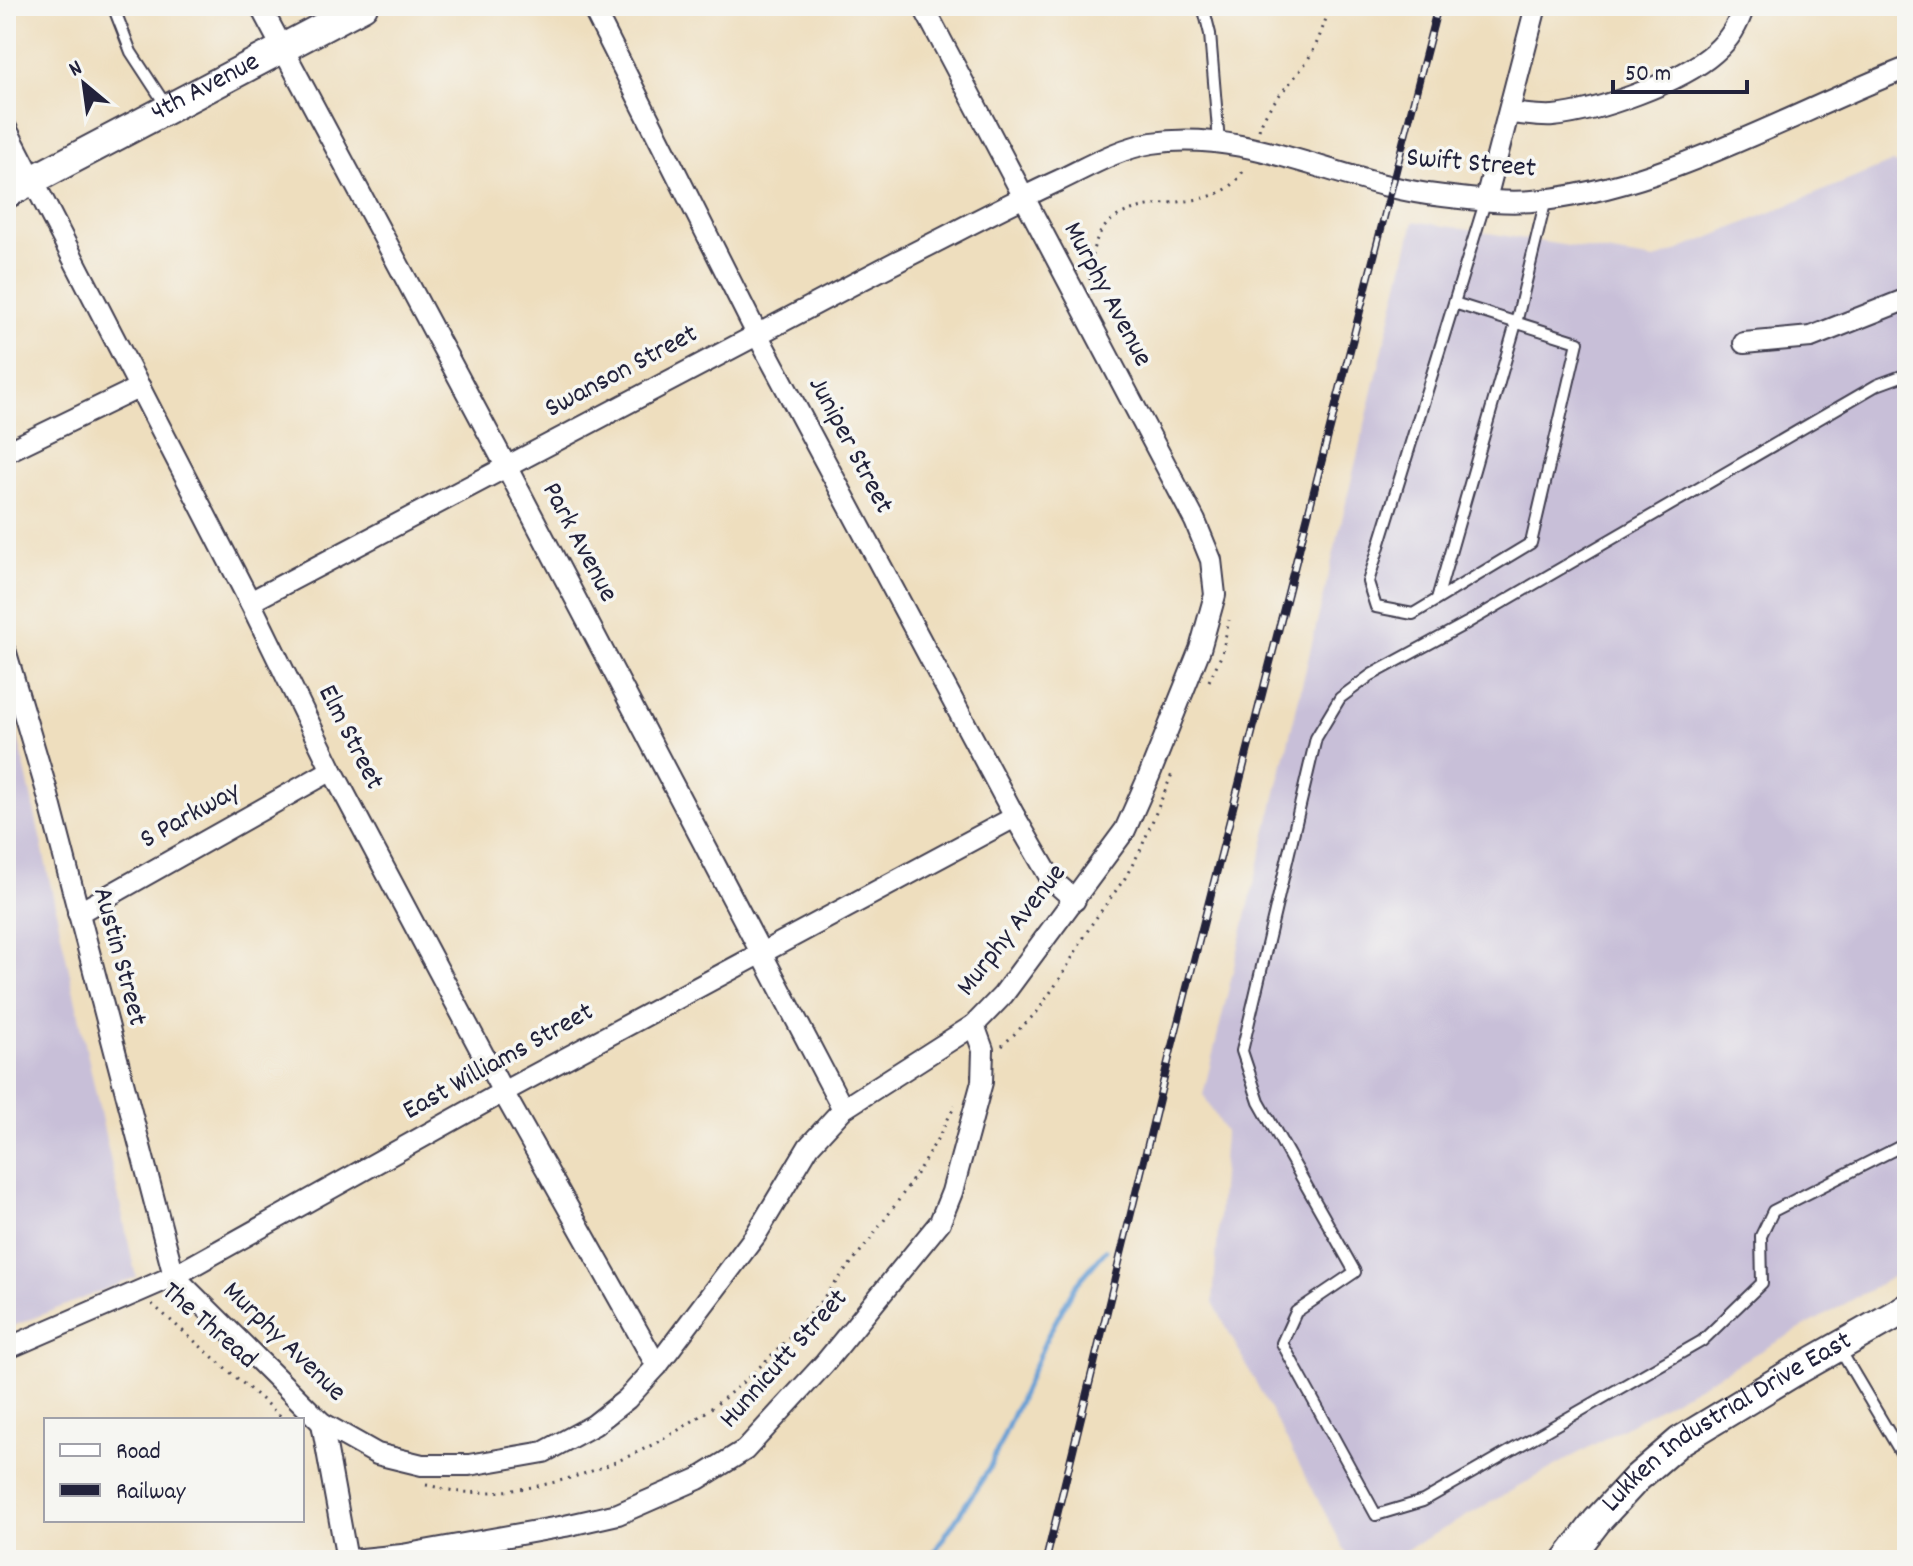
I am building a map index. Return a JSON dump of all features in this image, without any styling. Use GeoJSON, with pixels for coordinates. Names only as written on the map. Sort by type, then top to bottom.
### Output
{"type":"FeatureCollection","features":[{"type":"Feature","properties":{"kind":"main road","name":"4th Avenue"},"geometry":{"type":"LineString","coordinates":[[6,194],[363,6]]}},
{"type":"Feature","properties":{"kind":"main road","name":"Lukken Industrial Drive East"},"geometry":{"type":"LineString","coordinates":[[1567,1560],[1597,1521],[1637,1478],[1680,1441],[1907,1308]]}},
{"type":"Feature","properties":{"kind":"street","name":"Park Avenue"},"geometry":{"type":"LineString","coordinates":[[260,6],[506,466],[843,1109]]}},
{"type":"Feature","properties":{"kind":"street","name":"Juniper Street"},"geometry":{"type":"LineString","coordinates":[[592,6],[757,334],[1015,817],[1051,879],[1075,900]]}},
{"type":"Feature","properties":{"kind":"street","name":"Murphy Avenue"},"geometry":{"type":"LineString","coordinates":[[174,1276],[322,1423],[377,1454],[422,1465],[469,1465],[544,1452],[594,1425],[616,1408],[657,1366],[755,1236],[809,1146],[843,1109],[974,1025],[1003,995],[1125,830],[1200,649],[1215,595],[1211,560],[1195,521],[923,6]]}},
{"type":"Feature","properties":{"kind":"street"},"geometry":{"type":"LineString","coordinates":[[1486,199],[1536,6]]}},
{"type":"Feature","properties":{"kind":"street"},"geometry":{"type":"LineString","coordinates":[[1509,113],[1549,117],[1580,112],[1675,78],[1714,54],[1737,27],[1744,6]]}},
{"type":"Feature","properties":{"kind":"street","name":"Swift Street"},"geometry":{"type":"LineString","coordinates":[[1023,197],[1110,156],[1148,144],[1199,140],[1240,144],[1392,187],[1439,196],[1546,199],[1600,189],[1675,166],[1839,94],[1907,68]]}},
{"type":"Feature","properties":{"kind":"street","name":"Elm Street"},"geometry":{"type":"LineString","coordinates":[[6,128],[250,602],[332,770],[503,1092],[657,1366]]}},
{"type":"Feature","properties":{"kind":"street","name":"Swanson Street"},"geometry":{"type":"LineString","coordinates":[[250,602],[1023,197]]}},
{"type":"Feature","properties":{"kind":"street"},"geometry":{"type":"LineString","coordinates":[[1744,343],[1811,337],[1907,299]]}},
{"type":"Feature","properties":{"kind":"street"},"geometry":{"type":"LineString","coordinates":[[6,452],[140,387]]}},
{"type":"Feature","properties":{"kind":"street","name":"Austin Street"},"geometry":{"type":"LineString","coordinates":[[6,653],[46,788],[174,1276]]}},
{"type":"Feature","properties":{"kind":"street","name":"S Parkway"},"geometry":{"type":"LineString","coordinates":[[78,913],[332,770]]}},
{"type":"Feature","properties":{"kind":"street","name":"East Williams Street"},"geometry":{"type":"LineString","coordinates":[[6,1349],[174,1276],[761,951],[1015,817]]}},
{"type":"Feature","properties":{"kind":"street","name":"Hunnicutt Street"},"geometry":{"type":"LineString","coordinates":[[349,1560],[402,1555],[618,1514],[698,1479],[745,1450],[825,1363],[940,1222],[952,1192],[982,1082],[983,1050],[974,1025]]}},
{"type":"Feature","properties":{"kind":"street"},"geometry":{"type":"LineString","coordinates":[[322,1423],[349,1560]]}},
{"type":"Feature","properties":{"kind":"lane"},"geometry":{"type":"LineString","coordinates":[[113,6],[131,52],[168,108]]}},
{"type":"Feature","properties":{"kind":"lane"},"geometry":{"type":"LineString","coordinates":[[1203,6],[1210,34],[1219,142]]}},
{"type":"Feature","properties":{"kind":"lane"},"geometry":{"type":"LineString","coordinates":[[1454,303],[1578,342],[1531,543],[1413,614],[1376,607],[1368,582],[1486,199]]}},
{"type":"Feature","properties":{"kind":"lane"},"geometry":{"type":"LineString","coordinates":[[1437,599],[1516,323],[1546,199]]}},
{"type":"Feature","properties":{"kind":"lane"},"geometry":{"type":"LineString","coordinates":[[1907,374],[1877,385],[1467,623],[1371,675],[1340,698],[1316,738],[1242,1051],[1259,1102],[1355,1272],[1296,1312],[1282,1343],[1376,1515],[1423,1501],[1702,1341],[1762,1283],[1761,1236],[1773,1211],[1907,1143]]}},
{"type":"Feature","properties":{"kind":"lane"},"geometry":{"type":"LineString","coordinates":[[1838,1347],[1907,1463]]}},
{"type":"Feature","properties":{"kind":"path","name":"The Thread"},"geometry":{"type":"LineString","coordinates":[[137,1292],[283,1418]]}},
{"type":"Feature","properties":{"kind":"shaded area"},"geometry":{"type":"Polygon","coordinates":[[[1893,162],[1907,170],[1907,1269],[1388,1560],[1350,1560],[1213,1302],[1225,1132],[1203,1095],[1414,221],[1655,260],[1893,162]]]}},
{"type":"Feature","properties":{"kind":"shaded area"},"geometry":{"type":"Polygon","coordinates":[[[6,681],[136,1277],[6,1329],[6,681]]]}},
{"type":"Feature","properties":{"kind":"waterway"},"geometry":{"type":"LineString","coordinates":[[929,1560],[989,1469],[1048,1335],[1075,1286],[1106,1250]]}},
{"type":"Feature","properties":{"kind":"railway"},"geometry":{"type":"LineString","coordinates":[[1046,1560],[1170,1054],[1438,6]]}}]}
